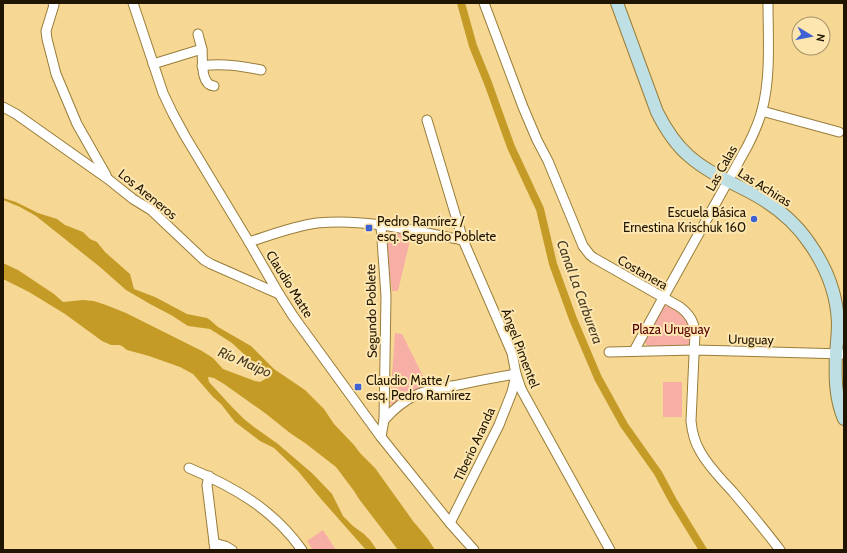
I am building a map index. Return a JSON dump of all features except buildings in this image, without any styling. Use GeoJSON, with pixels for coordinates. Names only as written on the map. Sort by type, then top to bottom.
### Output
{"type":"FeatureCollection","features":[{"type":"Feature","properties":{"kind":"street"},"geometry":{"type":"LineString","coordinates":[[53,3],[54,5],[46,31],[46,39],[56,74],[77,124],[108,179]]}},
{"type":"Feature","properties":{"kind":"street","name":"Claudio Matte"},"geometry":{"type":"LineString","coordinates":[[133,3],[163,93],[172,114],[279,294],[293,316],[381,437],[450,523],[474,550]]}},
{"type":"Feature","properties":{"kind":"street","name":"Costanera"},"geometry":{"type":"LineString","coordinates":[[484,3],[537,140],[548,161],[583,246],[594,258],[684,310],[691,319],[695,328],[692,429],[696,444],[703,456],[721,479],[780,550]]}},
{"type":"Feature","properties":{"kind":"street","name":"Las Calas"},"geometry":{"type":"LineString","coordinates":[[634,351],[748,144],[762,111],[768,79],[768,3]]}},
{"type":"Feature","properties":{"kind":"street","name":"Las Achiras"},"geometry":{"type":"LineString","coordinates":[[621,4],[654,103],[665,128],[677,144],[698,163],[764,200],[780,211],[798,227],[816,253],[828,279],[836,308],[840,354],[837,396],[838,404],[844,419]]}},
{"type":"Feature","properties":{"kind":"street"},"geometry":{"type":"LineString","coordinates":[[198,34],[202,49],[202,66],[204,74],[207,83],[214,86]]}},
{"type":"Feature","properties":{"kind":"street"},"geometry":{"type":"LineString","coordinates":[[153,64],[202,49]]}},
{"type":"Feature","properties":{"kind":"street"},"geometry":{"type":"LineString","coordinates":[[202,66],[229,64],[261,70]]}},
{"type":"Feature","properties":{"kind":"street","name":"Los Areneros"},"geometry":{"type":"LineString","coordinates":[[3,107],[16,114],[150,210],[204,260],[279,294]]}},
{"type":"Feature","properties":{"kind":"street"},"geometry":{"type":"LineString","coordinates":[[762,111],[839,132]]}},
{"type":"Feature","properties":{"kind":"street","name":"Ángel Pimentel"},"geometry":{"type":"LineString","coordinates":[[427,120],[463,240],[510,348],[521,389],[610,550]]}},
{"type":"Feature","properties":{"kind":"street"},"geometry":{"type":"LineString","coordinates":[[249,242],[316,223],[340,222],[404,229],[463,240]]}},
{"type":"Feature","properties":{"kind":"street","name":"Segundo Poblete"},"geometry":{"type":"LineString","coordinates":[[381,226],[386,296],[384,420],[381,437]]}},
{"type":"Feature","properties":{"kind":"street","name":"Uruguay"},"geometry":{"type":"LineString","coordinates":[[609,352],[694,350],[840,354]]}},
{"type":"Feature","properties":{"kind":"street"},"geometry":{"type":"LineString","coordinates":[[384,420],[408,399],[422,393],[435,389],[516,374]]}},
{"type":"Feature","properties":{"kind":"street","name":"Tiberio Aranda"},"geometry":{"type":"LineString","coordinates":[[450,523],[499,425],[512,392],[516,374]]}},
{"type":"Feature","properties":{"kind":"street"},"geometry":{"type":"LineString","coordinates":[[189,468],[219,481],[267,512],[288,532],[302,550]]}},
{"type":"Feature","properties":{"kind":"street"},"geometry":{"type":"LineString","coordinates":[[209,476],[207,486],[214,547],[227,547],[232,550]]}},
{"type":"Feature","properties":{"kind":"green space"},"geometry":{"type":"Polygon","coordinates":[[[389,231],[411,236],[398,291],[392,291],[385,238],[389,231]]]}},
{"type":"Feature","properties":{"kind":"green space","name":"Plaza Uruguay"},"geometry":{"type":"Polygon","coordinates":[[[662,306],[668,306],[683,314],[690,325],[691,343],[688,348],[649,347],[645,343],[645,338],[662,306]]]}},
{"type":"Feature","properties":{"kind":"green space"},"geometry":{"type":"Polygon","coordinates":[[[395,333],[402,334],[429,388],[393,407],[390,402],[395,333]]]}},
{"type":"Feature","properties":{"kind":"green space"},"geometry":{"type":"Polygon","coordinates":[[[663,382],[682,382],[682,417],[663,417],[663,382]]]}},
{"type":"Feature","properties":{"kind":"green space"},"geometry":{"type":"Polygon","coordinates":[[[323,530],[336,550],[313,550],[307,541],[323,530]]]}},
{"type":"Feature","properties":{"kind":"shaded area"},"geometry":{"type":"Polygon","coordinates":[[[3,198],[16,202],[38,213],[57,219],[65,225],[83,232],[90,239],[97,242],[105,252],[130,274],[134,289],[155,297],[187,314],[207,318],[218,327],[251,346],[274,369],[305,390],[324,409],[334,424],[375,468],[435,550],[398,550],[336,467],[224,384],[214,378],[208,377],[209,382],[244,419],[278,444],[313,474],[332,494],[343,516],[370,540],[377,550],[366,550],[298,471],[274,448],[260,441],[235,422],[221,404],[193,374],[180,367],[127,350],[119,345],[111,345],[102,341],[65,314],[29,292],[3,279],[3,263],[18,270],[54,294],[63,302],[83,300],[94,301],[106,305],[126,313],[202,351],[213,358],[223,369],[255,381],[260,382],[267,378],[264,373],[232,343],[210,329],[188,326],[126,290],[100,267],[36,216],[3,200],[3,198]]]}},
{"type":"Feature","properties":{"kind":"waterway","name":"Canal La Carburera"},"geometry":{"type":"LineString","coordinates":[[461,3],[473,46],[511,147],[540,209],[553,264],[573,319],[598,378],[624,425],[658,473],[703,550]]}},
{"type":"Feature","properties":{"kind":"place","name":"Escuela Básica Ernestina Krischuk 160"},"geometry":{"type":"Point","coordinates":[754,219]}},
{"type":"Feature","properties":{"kind":"place","name":"Pedro Ramírez / esq. Segundo Poblete"},"geometry":{"type":"Point","coordinates":[369,228]}},
{"type":"Feature","properties":{"kind":"place","name":"Claudio Matte / esq. Pedro Ramírez"},"geometry":{"type":"Point","coordinates":[358,387]}},
{"type":"Feature","properties":{"kind":"water label","name":"Río Maipo"},"geometry":{"type":"Point","coordinates":[245,362]}}]}
